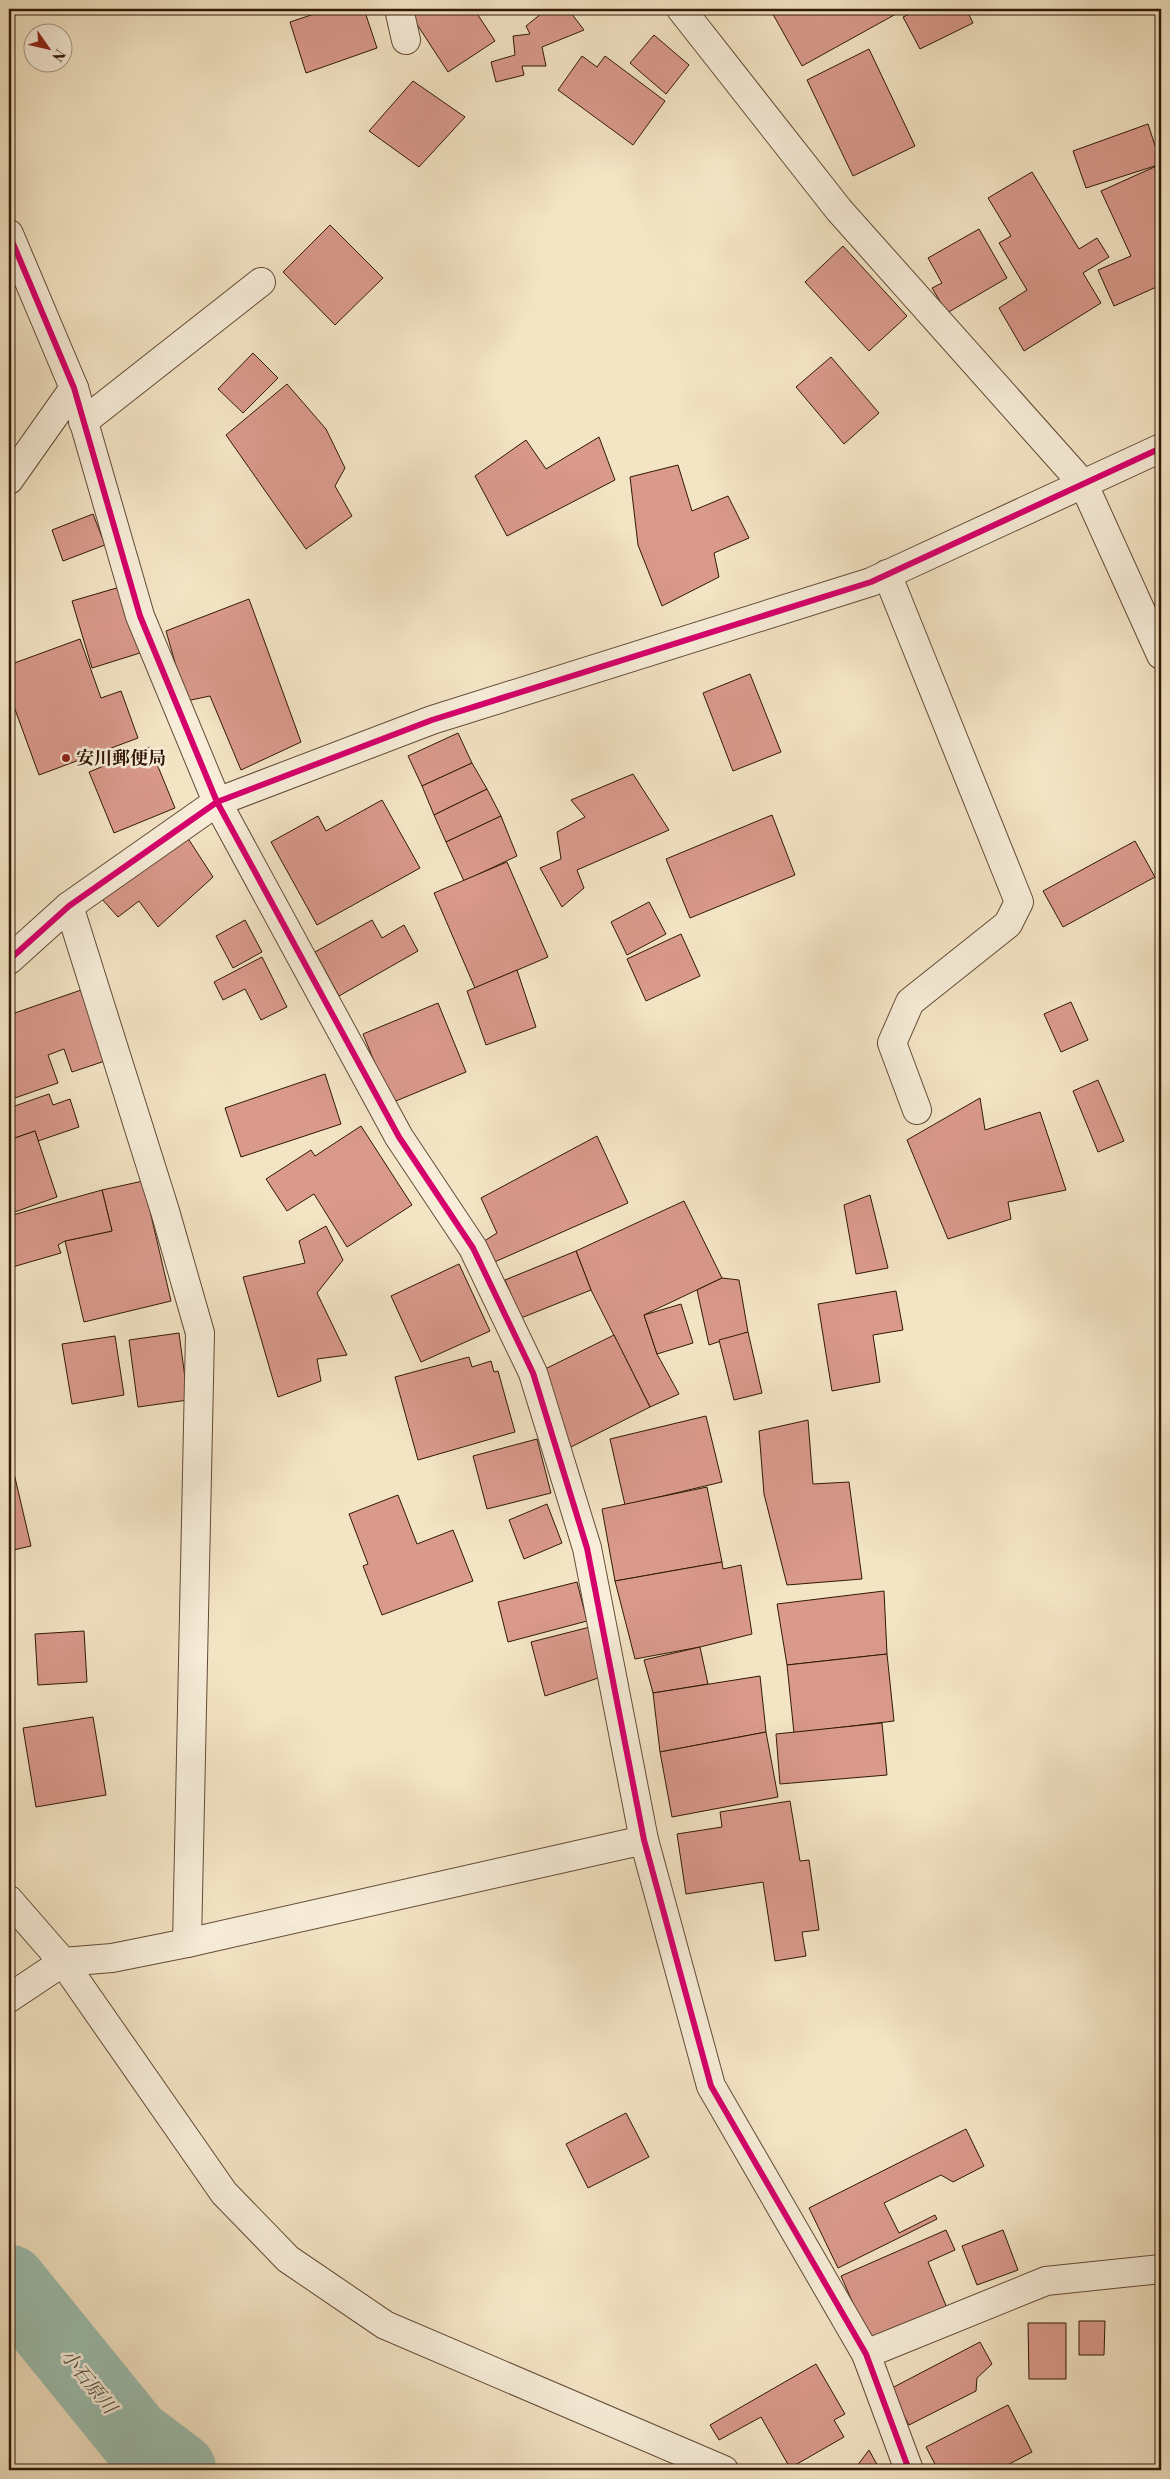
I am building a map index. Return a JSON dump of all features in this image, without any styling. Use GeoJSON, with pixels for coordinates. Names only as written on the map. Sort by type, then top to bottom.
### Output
{"type":"FeatureCollection","features":[{"type":"Feature","properties":{"kind":"street"},"geometry":{"type":"LineString","coordinates":[[399,9],[406,40]]}},
{"type":"Feature","properties":{"kind":"street"},"geometry":{"type":"LineString","coordinates":[[680,9],[839,210],[1084,485],[1161,655]]}},
{"type":"Feature","properties":{"kind":"street"},"geometry":{"type":"LineString","coordinates":[[9,234],[74,388],[140,616],[217,802],[400,1137],[473,1248],[533,1373],[587,1548],[644,1840],[711,2086],[866,2354],[909,2470]]}},
{"type":"Feature","properties":{"kind":"street"},"geometry":{"type":"LineString","coordinates":[[83,422],[261,282]]}},
{"type":"Feature","properties":{"kind":"street"},"geometry":{"type":"LineString","coordinates":[[9,480],[74,388]]}},
{"type":"Feature","properties":{"kind":"street"},"geometry":{"type":"LineString","coordinates":[[9,960],[69,906],[217,802],[432,720],[871,582],[1161,448]]}},
{"type":"Feature","properties":{"kind":"street"},"geometry":{"type":"LineString","coordinates":[[887,574],[1018,902],[1008,924],[910,1002],[892,1043],[917,1110]]}},
{"type":"Feature","properties":{"kind":"street"},"geometry":{"type":"LineString","coordinates":[[69,906],[165,1211],[200,1332],[187,1943]]}},
{"type":"Feature","properties":{"kind":"street"},"geometry":{"type":"LineString","coordinates":[[9,1998],[63,1962],[112,1958],[187,1943],[644,1840]]}},
{"type":"Feature","properties":{"kind":"street"},"geometry":{"type":"LineString","coordinates":[[9,1900],[63,1962],[224,2193],[288,2259],[385,2324],[724,2470]]}},
{"type":"Feature","properties":{"kind":"street"},"geometry":{"type":"LineString","coordinates":[[866,2354],[1046,2281],[1161,2269]]}},
{"type":"Feature","properties":{"kind":"building"},"geometry":{"type":"Polygon","coordinates":[[[329,9],[364,9],[377,48],[306,73],[290,22],[329,9]]]}},
{"type":"Feature","properties":{"kind":"building"},"geometry":{"type":"Polygon","coordinates":[[[407,9],[474,9],[495,41],[448,72],[407,9]]]}},
{"type":"Feature","properties":{"kind":"building"},"geometry":{"type":"Polygon","coordinates":[[[547,9],[568,9],[584,30],[542,47],[546,66],[522,66],[524,75],[496,82],[491,62],[515,55],[513,36],[530,34],[526,26],[547,9]]]}},
{"type":"Feature","properties":{"kind":"building"},"geometry":{"type":"Polygon","coordinates":[[[770,9],[905,9],[802,66],[770,9]]]}},
{"type":"Feature","properties":{"kind":"building"},"geometry":{"type":"Polygon","coordinates":[[[921,9],[966,9],[973,23],[920,49],[903,17],[921,9]]]}},
{"type":"Feature","properties":{"kind":"building"},"geometry":{"type":"Polygon","coordinates":[[[654,35],[689,65],[666,94],[630,63],[654,35]]]}},
{"type":"Feature","properties":{"kind":"building"},"geometry":{"type":"Polygon","coordinates":[[[869,49],[915,146],[853,176],[807,80],[869,49]]]}},
{"type":"Feature","properties":{"kind":"building"},"geometry":{"type":"Polygon","coordinates":[[[582,56],[597,67],[605,56],[665,101],[633,145],[558,90],[582,56]]]}},
{"type":"Feature","properties":{"kind":"building"},"geometry":{"type":"Polygon","coordinates":[[[413,81],[465,117],[419,167],[369,131],[413,81]]]}},
{"type":"Feature","properties":{"kind":"building"},"geometry":{"type":"Polygon","coordinates":[[[1148,124],[1161,164],[1086,188],[1073,151],[1148,124]]]}},
{"type":"Feature","properties":{"kind":"building"},"geometry":{"type":"Polygon","coordinates":[[[1161,164],[1161,285],[1114,306],[1098,270],[1131,256],[1101,191],[1161,164]]]}},
{"type":"Feature","properties":{"kind":"building"},"geometry":{"type":"Polygon","coordinates":[[[1032,172],[1079,249],[1097,238],[1109,257],[1083,273],[1101,303],[1024,351],[999,308],[1027,290],[999,243],[1011,236],[988,198],[1032,172]]]}},
{"type":"Feature","properties":{"kind":"building"},"geometry":{"type":"Polygon","coordinates":[[[330,225],[383,278],[335,325],[283,272],[330,225]]]}},
{"type":"Feature","properties":{"kind":"building"},"geometry":{"type":"Polygon","coordinates":[[[979,229],[1007,278],[947,313],[932,288],[942,283],[928,258],[979,229]]]}},
{"type":"Feature","properties":{"kind":"building"},"geometry":{"type":"Polygon","coordinates":[[[843,246],[907,316],[869,351],[805,282],[843,246]]]}},
{"type":"Feature","properties":{"kind":"building"},"geometry":{"type":"Polygon","coordinates":[[[253,353],[278,378],[243,413],[218,389],[253,353]]]}},
{"type":"Feature","properties":{"kind":"building"},"geometry":{"type":"Polygon","coordinates":[[[831,357],[879,413],[844,444],[796,387],[831,357]]]}},
{"type":"Feature","properties":{"kind":"building"},"geometry":{"type":"Polygon","coordinates":[[[287,384],[326,429],[345,468],[335,486],[352,516],[306,549],[226,435],[287,384]]]}},
{"type":"Feature","properties":{"kind":"building"},"geometry":{"type":"Polygon","coordinates":[[[599,437],[615,480],[507,536],[475,476],[526,440],[546,469],[599,437]]]}},
{"type":"Feature","properties":{"kind":"building"},"geometry":{"type":"Polygon","coordinates":[[[678,465],[692,511],[728,496],[749,538],[714,553],[719,577],[662,606],[638,545],[630,477],[678,465]]]}},
{"type":"Feature","properties":{"kind":"building"},"geometry":{"type":"Polygon","coordinates":[[[93,514],[105,545],[63,561],[52,530],[93,514]]]}},
{"type":"Feature","properties":{"kind":"building"},"geometry":{"type":"Polygon","coordinates":[[[120,587],[140,653],[92,668],[72,601],[120,587]]]}},
{"type":"Feature","properties":{"kind":"building"},"geometry":{"type":"Polygon","coordinates":[[[249,599],[301,742],[241,770],[210,696],[186,701],[166,631],[249,599]]]}},
{"type":"Feature","properties":{"kind":"building"},"geometry":{"type":"Polygon","coordinates":[[[80,639],[101,698],[121,691],[138,738],[39,775],[9,693],[9,665],[80,639]]]}},
{"type":"Feature","properties":{"kind":"building"},"geometry":{"type":"Polygon","coordinates":[[[750,674],[781,752],[733,771],[703,693],[750,674]]]}},
{"type":"Feature","properties":{"kind":"building"},"geometry":{"type":"Polygon","coordinates":[[[458,733],[472,763],[422,786],[408,756],[458,733]]]}},
{"type":"Feature","properties":{"kind":"building"},"geometry":{"type":"Polygon","coordinates":[[[150,747],[175,808],[114,833],[89,772],[150,747]]]}},
{"type":"Feature","properties":{"kind":"building"},"geometry":{"type":"Polygon","coordinates":[[[472,763],[487,789],[434,815],[422,786],[472,763]]]}},
{"type":"Feature","properties":{"kind":"building"},"geometry":{"type":"Polygon","coordinates":[[[633,774],[669,830],[577,870],[584,888],[562,907],[540,868],[561,859],[557,832],[585,817],[571,800],[633,774]]]}},
{"type":"Feature","properties":{"kind":"building"},"geometry":{"type":"Polygon","coordinates":[[[487,789],[501,816],[446,842],[434,815],[487,789]]]}},
{"type":"Feature","properties":{"kind":"building"},"geometry":{"type":"Polygon","coordinates":[[[382,800],[420,868],[317,925],[271,842],[318,816],[326,831],[382,800]]]}},
{"type":"Feature","properties":{"kind":"building"},"geometry":{"type":"Polygon","coordinates":[[[772,815],[795,875],[690,918],[666,859],[772,815]]]}},
{"type":"Feature","properties":{"kind":"building"},"geometry":{"type":"Polygon","coordinates":[[[501,816],[517,856],[464,881],[446,842],[501,816]]]}},
{"type":"Feature","properties":{"kind":"building"},"geometry":{"type":"Polygon","coordinates":[[[180,826],[213,877],[158,927],[139,901],[118,917],[93,889],[180,826]]]}},
{"type":"Feature","properties":{"kind":"building"},"geometry":{"type":"Polygon","coordinates":[[[1135,841],[1155,877],[1063,927],[1043,891],[1135,841]]]}},
{"type":"Feature","properties":{"kind":"building"},"geometry":{"type":"Polygon","coordinates":[[[507,862],[548,957],[475,988],[434,893],[507,862]]]}},
{"type":"Feature","properties":{"kind":"building"},"geometry":{"type":"Polygon","coordinates":[[[649,902],[666,934],[627,955],[611,922],[649,902]]]}},
{"type":"Feature","properties":{"kind":"building"},"geometry":{"type":"Polygon","coordinates":[[[245,920],[262,952],[233,968],[216,936],[245,920]]]}},
{"type":"Feature","properties":{"kind":"building"},"geometry":{"type":"Polygon","coordinates":[[[372,920],[382,938],[404,925],[418,951],[339,996],[315,952],[372,920]]]}},
{"type":"Feature","properties":{"kind":"building"},"geometry":{"type":"Polygon","coordinates":[[[681,934],[700,976],[646,1001],[627,959],[681,934]]]}},
{"type":"Feature","properties":{"kind":"building"},"geometry":{"type":"Polygon","coordinates":[[[262,957],[287,1007],[261,1020],[245,989],[223,1000],[214,982],[262,957]]]}},
{"type":"Feature","properties":{"kind":"building"},"geometry":{"type":"Polygon","coordinates":[[[517,970],[536,1027],[486,1045],[467,991],[517,970]]]}},
{"type":"Feature","properties":{"kind":"building"},"geometry":{"type":"Polygon","coordinates":[[[84,989],[108,1060],[72,1072],[64,1049],[48,1055],[58,1083],[9,1100],[9,1015],[84,989]]]}},
{"type":"Feature","properties":{"kind":"building"},"geometry":{"type":"Polygon","coordinates":[[[1071,1002],[1088,1040],[1061,1052],[1044,1014],[1071,1002]]]}},
{"type":"Feature","properties":{"kind":"building"},"geometry":{"type":"Polygon","coordinates":[[[438,1003],[466,1072],[391,1103],[363,1034],[438,1003]]]}},
{"type":"Feature","properties":{"kind":"building"},"geometry":{"type":"Polygon","coordinates":[[[325,1074],[341,1124],[241,1157],[225,1108],[325,1074]]]}},
{"type":"Feature","properties":{"kind":"building"},"geometry":{"type":"Polygon","coordinates":[[[1098,1080],[1124,1141],[1098,1152],[1073,1091],[1098,1080]]]}},
{"type":"Feature","properties":{"kind":"building"},"geometry":{"type":"Polygon","coordinates":[[[49,1094],[53,1105],[70,1099],[79,1127],[38,1141],[35,1131],[9,1140],[9,1108],[49,1094]]]}},
{"type":"Feature","properties":{"kind":"building"},"geometry":{"type":"Polygon","coordinates":[[[980,1098],[985,1130],[1040,1112],[1066,1190],[1008,1202],[1011,1219],[948,1239],[907,1140],[980,1098]]]}},
{"type":"Feature","properties":{"kind":"building"},"geometry":{"type":"Polygon","coordinates":[[[361,1126],[412,1205],[347,1247],[314,1194],[287,1211],[266,1179],[311,1150],[315,1156],[361,1126]]]}},
{"type":"Feature","properties":{"kind":"building"},"geometry":{"type":"Polygon","coordinates":[[[35,1131],[57,1197],[9,1214],[9,1140],[35,1131]]]}},
{"type":"Feature","properties":{"kind":"building"},"geometry":{"type":"Polygon","coordinates":[[[597,1136],[628,1203],[490,1264],[478,1245],[497,1233],[481,1198],[597,1136]]]}},
{"type":"Feature","properties":{"kind":"building"},"geometry":{"type":"Polygon","coordinates":[[[143,1181],[171,1301],[84,1322],[65,1241],[112,1231],[102,1190],[143,1181]]]}},
{"type":"Feature","properties":{"kind":"building"},"geometry":{"type":"Polygon","coordinates":[[[102,1190],[112,1231],[65,1241],[58,1245],[61,1253],[9,1268],[9,1216],[102,1190]]]}},
{"type":"Feature","properties":{"kind":"building"},"geometry":{"type":"Polygon","coordinates":[[[870,1195],[888,1268],[856,1274],[844,1205],[870,1195]]]}},
{"type":"Feature","properties":{"kind":"building"},"geometry":{"type":"Polygon","coordinates":[[[684,1201],[722,1278],[644,1315],[657,1354],[679,1394],[650,1407],[591,1290],[576,1251],[684,1201]]]}},
{"type":"Feature","properties":{"kind":"building"},"geometry":{"type":"Polygon","coordinates":[[[326,1226],[343,1260],[317,1293],[347,1355],[317,1359],[321,1381],[278,1397],[243,1277],[305,1263],[299,1241],[326,1226]]]}},
{"type":"Feature","properties":{"kind":"building"},"geometry":{"type":"Polygon","coordinates":[[[576,1251],[591,1290],[521,1318],[505,1280],[576,1251]]]}},
{"type":"Feature","properties":{"kind":"building"},"geometry":{"type":"Polygon","coordinates":[[[459,1264],[490,1331],[421,1362],[391,1296],[459,1264]]]}},
{"type":"Feature","properties":{"kind":"building"},"geometry":{"type":"Polygon","coordinates":[[[722,1278],[739,1280],[748,1332],[709,1345],[697,1290],[722,1278]]]}},
{"type":"Feature","properties":{"kind":"building"},"geometry":{"type":"Polygon","coordinates":[[[896,1291],[903,1330],[873,1335],[880,1382],[832,1391],[818,1304],[896,1291]]]}},
{"type":"Feature","properties":{"kind":"building"},"geometry":{"type":"Polygon","coordinates":[[[681,1304],[693,1343],[657,1354],[644,1315],[681,1304]]]}},
{"type":"Feature","properties":{"kind":"building"},"geometry":{"type":"Polygon","coordinates":[[[748,1332],[762,1393],[734,1400],[719,1340],[748,1332]]]}},
{"type":"Feature","properties":{"kind":"building"},"geometry":{"type":"Polygon","coordinates":[[[179,1333],[188,1400],[138,1407],[129,1340],[179,1333]]]}},
{"type":"Feature","properties":{"kind":"building"},"geometry":{"type":"Polygon","coordinates":[[[614,1335],[650,1407],[571,1447],[535,1374],[614,1335]]]}},
{"type":"Feature","properties":{"kind":"building"},"geometry":{"type":"Polygon","coordinates":[[[115,1336],[124,1395],[72,1404],[62,1344],[115,1336]]]}},
{"type":"Feature","properties":{"kind":"building"},"geometry":{"type":"Polygon","coordinates":[[[469,1357],[472,1367],[491,1361],[494,1372],[498,1371],[515,1432],[418,1460],[395,1377],[469,1357]]]}},
{"type":"Feature","properties":{"kind":"building"},"geometry":{"type":"Polygon","coordinates":[[[706,1416],[722,1482],[625,1505],[610,1439],[706,1416]]]}},
{"type":"Feature","properties":{"kind":"building"},"geometry":{"type":"Polygon","coordinates":[[[808,1420],[813,1484],[849,1482],[862,1579],[787,1585],[764,1494],[759,1431],[808,1420]]]}},
{"type":"Feature","properties":{"kind":"building"},"geometry":{"type":"Polygon","coordinates":[[[537,1439],[551,1493],[487,1509],[473,1456],[537,1439]]]}},
{"type":"Feature","properties":{"kind":"building"},"geometry":{"type":"Polygon","coordinates":[[[9,1452],[31,1546],[9,1551],[9,1452]]]}},
{"type":"Feature","properties":{"kind":"building"},"geometry":{"type":"Polygon","coordinates":[[[707,1487],[722,1562],[615,1581],[602,1509],[707,1487]]]}},
{"type":"Feature","properties":{"kind":"building"},"geometry":{"type":"Polygon","coordinates":[[[398,1495],[417,1544],[453,1530],[473,1581],[382,1615],[363,1566],[368,1564],[349,1514],[398,1495]]]}},
{"type":"Feature","properties":{"kind":"building"},"geometry":{"type":"Polygon","coordinates":[[[547,1504],[562,1543],[524,1559],[509,1520],[547,1504]]]}},
{"type":"Feature","properties":{"kind":"building"},"geometry":{"type":"Polygon","coordinates":[[[722,1562],[723,1569],[741,1565],[752,1634],[700,1647],[635,1659],[615,1581],[722,1562]]]}},
{"type":"Feature","properties":{"kind":"building"},"geometry":{"type":"Polygon","coordinates":[[[577,1582],[587,1621],[508,1642],[498,1602],[577,1582]]]}},
{"type":"Feature","properties":{"kind":"building"},"geometry":{"type":"Polygon","coordinates":[[[884,1591],[887,1654],[787,1665],[777,1604],[884,1591]]]}},
{"type":"Feature","properties":{"kind":"building"},"geometry":{"type":"Polygon","coordinates":[[[594,1626],[607,1675],[545,1696],[531,1642],[594,1626]]]}},
{"type":"Feature","properties":{"kind":"building"},"geometry":{"type":"Polygon","coordinates":[[[84,1631],[87,1682],[38,1685],[35,1634],[84,1631]]]}},
{"type":"Feature","properties":{"kind":"building"},"geometry":{"type":"Polygon","coordinates":[[[700,1647],[708,1684],[653,1693],[644,1660],[700,1647]]]}},
{"type":"Feature","properties":{"kind":"building"},"geometry":{"type":"Polygon","coordinates":[[[887,1654],[894,1721],[794,1733],[787,1665],[887,1654]]]}},
{"type":"Feature","properties":{"kind":"building"},"geometry":{"type":"Polygon","coordinates":[[[760,1676],[766,1732],[660,1752],[653,1693],[760,1676]]]}},
{"type":"Feature","properties":{"kind":"building"},"geometry":{"type":"Polygon","coordinates":[[[93,1717],[106,1795],[36,1807],[23,1728],[93,1717]]]}},
{"type":"Feature","properties":{"kind":"building"},"geometry":{"type":"Polygon","coordinates":[[[882,1723],[887,1775],[780,1784],[776,1734],[882,1723]]]}},
{"type":"Feature","properties":{"kind":"building"},"geometry":{"type":"Polygon","coordinates":[[[766,1732],[778,1797],[672,1817],[660,1752],[766,1732]]]}},
{"type":"Feature","properties":{"kind":"building"},"geometry":{"type":"Polygon","coordinates":[[[790,1801],[800,1861],[809,1860],[819,1930],[802,1932],[806,1956],[775,1961],[763,1882],[686,1894],[677,1834],[722,1827],[720,1812],[790,1801]]]}},
{"type":"Feature","properties":{"kind":"building"},"geometry":{"type":"Polygon","coordinates":[[[626,2113],[649,2157],[588,2188],[566,2144],[626,2113]]]}},
{"type":"Feature","properties":{"kind":"building"},"geometry":{"type":"Polygon","coordinates":[[[966,2129],[984,2166],[953,2182],[941,2175],[884,2203],[899,2233],[935,2215],[937,2219],[838,2268],[809,2208],[966,2129]]]}},
{"type":"Feature","properties":{"kind":"building"},"geometry":{"type":"Polygon","coordinates":[[[946,2230],[955,2250],[928,2262],[947,2308],[870,2342],[841,2276],[946,2230]]]}},
{"type":"Feature","properties":{"kind":"building"},"geometry":{"type":"Polygon","coordinates":[[[1003,2230],[1018,2270],[977,2285],[962,2246],[1003,2230]]]}},
{"type":"Feature","properties":{"kind":"building"},"geometry":{"type":"Polygon","coordinates":[[[1079,2321],[1105,2321],[1104,2355],[1079,2355],[1079,2321]]]}},
{"type":"Feature","properties":{"kind":"building"},"geometry":{"type":"Polygon","coordinates":[[[1028,2323],[1066,2323],[1066,2379],[1029,2379],[1028,2323]]]}},
{"type":"Feature","properties":{"kind":"building"},"geometry":{"type":"Polygon","coordinates":[[[980,2342],[992,2364],[977,2378],[976,2391],[909,2425],[890,2389],[980,2342]]]}},
{"type":"Feature","properties":{"kind":"building"},"geometry":{"type":"Polygon","coordinates":[[[816,2364],[845,2414],[834,2420],[844,2437],[790,2468],[761,2417],[719,2440],[710,2425],[816,2364]]]}},
{"type":"Feature","properties":{"kind":"building"},"geometry":{"type":"Polygon","coordinates":[[[1008,2405],[1032,2452],[998,2470],[938,2470],[926,2447],[1008,2405]]]}},
{"type":"Feature","properties":{"kind":"building"},"geometry":{"type":"Polygon","coordinates":[[[869,2450],[880,2470],[854,2470],[869,2450]]]}},
{"type":"Feature","properties":{"kind":"waterway","name":"小石原川"},"geometry":{"type":"LineString","coordinates":[[9,2282],[134,2436],[179,2470]]}},
{"type":"Feature","properties":{"kind":"cycle path"},"geometry":{"type":"LineString","coordinates":[[9,234],[74,388],[140,616],[217,802],[399,1137],[473,1248],[533,1373],[587,1548],[644,1840],[711,2086],[866,2354],[909,2470]]}},
{"type":"Feature","properties":{"kind":"cycle path"},"geometry":{"type":"LineString","coordinates":[[9,960],[69,906],[217,802],[432,720],[871,582],[1161,448]]}},
{"type":"Feature","properties":{"kind":"place","name":"安川郵便局"},"geometry":{"type":"Point","coordinates":[66,758]}}]}
